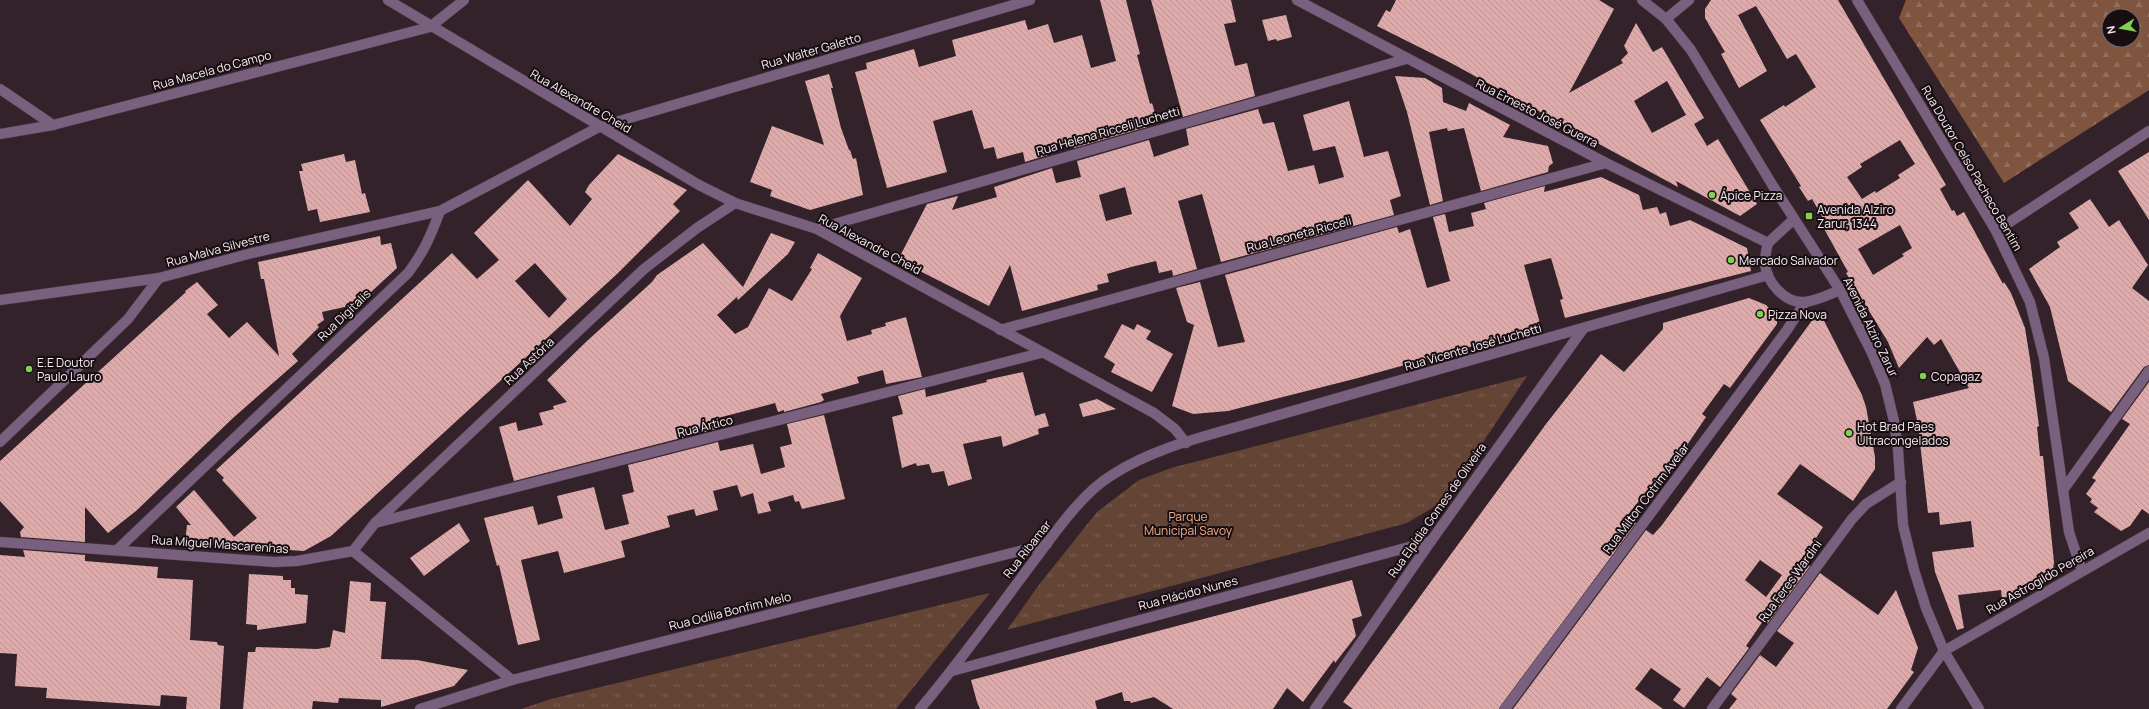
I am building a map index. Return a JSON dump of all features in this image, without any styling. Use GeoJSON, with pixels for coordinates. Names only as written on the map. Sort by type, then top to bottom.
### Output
{"type":"FeatureCollection","features":[{"type":"Feature","properties":{"kind":"street","name":"Rua Alexandre Cheid"},"geometry":{"type":"LineString","coordinates":[[388,0],[430,27],[699,185],[735,203],[817,229],[1041,353],[1154,413],[1175,429],[1186,443]]}},
{"type":"Feature","properties":{"kind":"street"},"geometry":{"type":"LineString","coordinates":[[430,27],[464,0]]}},
{"type":"Feature","properties":{"kind":"street","name":"Rua Walter Galetto"},"geometry":{"type":"LineString","coordinates":[[599,127],[1030,0]]}},
{"type":"Feature","properties":{"kind":"street","name":"Rua Ernesto José Guerra"},"geometry":{"type":"LineString","coordinates":[[1297,0],[1406,59],[1606,163],[1768,243]]}},
{"type":"Feature","properties":{"kind":"street","name":"Avenida Alziro Zarur"},"geometry":{"type":"LineString","coordinates":[[1642,0],[1666,19],[1691,50],[1794,219],[1840,290],[1885,384],[1898,449],[1903,524],[1914,570],[1926,608],[1944,651],[1979,709]]}},
{"type":"Feature","properties":{"kind":"street"},"geometry":{"type":"LineString","coordinates":[[1666,19],[1689,0]]}},
{"type":"Feature","properties":{"kind":"street","name":"Rua Doutor Celso Pacheco Bentim"},"geometry":{"type":"LineString","coordinates":[[1858,0],[1996,231],[2030,302],[2044,358],[2069,532],[2082,571]]}},
{"type":"Feature","properties":{"kind":"street","name":"Rua Macela do Campo"},"geometry":{"type":"LineString","coordinates":[[0,134],[53,125],[430,27]]}},
{"type":"Feature","properties":{"kind":"street","name":"Rua Helena Ricceli Luchetti"},"geometry":{"type":"LineString","coordinates":[[817,229],[1406,59]]}},
{"type":"Feature","properties":{"kind":"street"},"geometry":{"type":"LineString","coordinates":[[0,89],[53,125]]}},
{"type":"Feature","properties":{"kind":"street"},"geometry":{"type":"LineString","coordinates":[[440,211],[599,127]]}},
{"type":"Feature","properties":{"kind":"street"},"geometry":{"type":"LineString","coordinates":[[1996,231],[2149,131]]}},
{"type":"Feature","properties":{"kind":"street","name":"Rua Leoneta Ricceli"},"geometry":{"type":"LineString","coordinates":[[1000,330],[1606,163]]}},
{"type":"Feature","properties":{"kind":"street","name":"Rua Astória"},"geometry":{"type":"LineString","coordinates":[[353,552],[375,524],[644,269],[697,228],[735,203]]}},
{"type":"Feature","properties":{"kind":"street","name":"Rua Malva Silvestre"},"geometry":{"type":"LineString","coordinates":[[0,300],[159,278],[252,252],[440,211]]}},
{"type":"Feature","properties":{"kind":"street","name":"Rua Digitalis"},"geometry":{"type":"LineString","coordinates":[[117,550],[408,273],[422,255],[431,237],[440,211]]}},
{"type":"Feature","properties":{"kind":"street"},"geometry":{"type":"LineString","coordinates":[[1794,219],[1768,243],[1766,265],[1768,276],[1785,297],[1796,302],[1805,302],[1840,290]]}},
{"type":"Feature","properties":{"kind":"street","name":"Rua Vicente José Luchetti"},"geometry":{"type":"LineString","coordinates":[[1186,443],[1768,276]]}},
{"type":"Feature","properties":{"kind":"street"},"geometry":{"type":"LineString","coordinates":[[0,442],[128,319],[159,278]]}},
{"type":"Feature","properties":{"kind":"street","name":"Rua Milton Cotrim Avelar"},"geometry":{"type":"LineString","coordinates":[[1506,709],[1787,330],[1805,302]]}},
{"type":"Feature","properties":{"kind":"street","name":"Rua Elpídia Gomes de Oliveira"},"geometry":{"type":"LineString","coordinates":[[1315,709],[1431,541],[1583,329]]}},
{"type":"Feature","properties":{"kind":"street","name":"Rua Ártico"},"geometry":{"type":"LineString","coordinates":[[375,524],[1041,353]]}},
{"type":"Feature","properties":{"kind":"street"},"geometry":{"type":"LineString","coordinates":[[2063,490],[2149,371]]}},
{"type":"Feature","properties":{"kind":"street","name":"Rua Ribamar"},"geometry":{"type":"LineString","coordinates":[[920,709],[952,671],[1047,544],[1088,494],[1111,475],[1144,457],[1186,443]]}},
{"type":"Feature","properties":{"kind":"street","name":"Rua Feres Wardini"},"geometry":{"type":"LineString","coordinates":[[1712,709],[1852,519],[1866,504],[1901,482]]}},
{"type":"Feature","properties":{"kind":"street","name":"Rua Astrogildo Pereira"},"geometry":{"type":"LineString","coordinates":[[1944,651],[2149,533]]}},
{"type":"Feature","properties":{"kind":"street","name":"Rua Plácido Nunes"},"geometry":{"type":"LineString","coordinates":[[952,671],[1431,541]]}},
{"type":"Feature","properties":{"kind":"street","name":"Rua Miguel Mascarenhas"},"geometry":{"type":"LineString","coordinates":[[0,542],[274,562],[297,561],[353,552]]}},
{"type":"Feature","properties":{"kind":"street","name":"Rua Odília Bonfim Melo"},"geometry":{"type":"LineString","coordinates":[[420,709],[512,680],[1047,544]]}},
{"type":"Feature","properties":{"kind":"street"},"geometry":{"type":"LineString","coordinates":[[353,552],[512,680]]}},
{"type":"Feature","properties":{"kind":"street"},"geometry":{"type":"LineString","coordinates":[[1901,709],[1944,651]]}},
{"type":"Feature","properties":{"kind":"green space"},"geometry":{"type":"Polygon","coordinates":[[[1906,0],[2149,0],[2149,90],[2004,183],[1899,18],[1906,0]]]}},
{"type":"Feature","properties":{"kind":"green space","name":"Parque Municipal Savoy"},"geometry":{"type":"Polygon","coordinates":[[[1527,376],[1444,501],[1407,523],[1007,630],[1038,586],[1097,512],[1139,480],[1171,468],[1527,376]]]}},
{"type":"Feature","properties":{"kind":"green space"},"geometry":{"type":"Polygon","coordinates":[[[990,593],[896,709],[521,709],[551,699],[990,593]]]}},
{"type":"Feature","properties":{"kind":"building"},"geometry":{"type":"Polygon","coordinates":[[[1100,0],[1126,0],[1140,54],[1137,55],[1150,104],[1152,103],[1156,116],[1145,119],[1147,127],[1074,148],[1072,140],[1046,146],[1048,155],[1025,162],[1023,152],[997,159],[994,147],[984,149],[972,110],[933,121],[947,172],[887,188],[855,72],[867,69],[866,63],[914,49],[919,67],[956,56],[952,40],[1025,20],[1028,30],[1048,24],[1054,43],[1082,35],[1091,68],[1116,61],[1100,0]]]}},
{"type":"Feature","properties":{"kind":"building"},"geometry":{"type":"Polygon","coordinates":[[[1151,0],[1231,0],[1236,22],[1224,24],[1235,66],[1247,63],[1255,96],[1183,117],[1151,0]]]}},
{"type":"Feature","properties":{"kind":"building"},"geometry":{"type":"Polygon","coordinates":[[[1396,0],[1599,0],[1614,9],[1569,93],[1623,63],[1621,60],[1628,53],[1624,46],[1636,23],[1653,52],[1662,47],[1704,118],[1694,124],[1707,146],[1718,139],[1757,204],[1740,216],[1676,181],[1678,187],[1451,63],[1377,26],[1386,10],[1390,12],[1396,0]],[[1667,81],[1634,101],[1652,133],[1686,115],[1667,81]]]}},
{"type":"Feature","properties":{"kind":"building"},"geometry":{"type":"Polygon","coordinates":[[[1711,0],[1838,0],[1946,185],[1940,189],[1952,211],[1954,210],[1957,216],[1964,212],[2003,284],[2004,282],[2011,293],[2025,328],[2030,359],[2039,426],[2037,427],[2040,456],[2043,456],[2054,562],[2053,571],[2047,576],[2002,599],[2001,590],[1958,595],[1964,628],[1957,630],[1935,572],[1932,552],[1974,547],[1971,521],[1940,525],[1939,512],[1928,513],[1918,425],[1913,402],[1969,388],[1941,339],[1934,345],[1927,337],[1899,368],[1888,342],[1846,273],[1848,272],[1822,225],[1826,223],[1812,199],[1808,201],[1799,187],[1801,186],[1760,120],[1784,105],[1785,107],[1816,87],[1796,54],[1787,59],[1756,6],[1738,15],[1767,71],[1739,88],[1721,54],[1725,52],[1705,18],[1705,9],[1711,0]],[[1900,140],[1860,164],[1862,167],[1847,177],[1862,199],[1875,191],[1876,193],[1900,178],[1898,175],[1915,164],[1900,140]],[[1900,225],[1858,249],[1873,275],[1904,256],[1902,254],[1912,248],[1900,225]]]}},
{"type":"Feature","properties":{"kind":"building"},"geometry":{"type":"Polygon","coordinates":[[[1286,15],[1292,37],[1277,41],[1276,39],[1268,41],[1262,20],[1286,15]]]}},
{"type":"Feature","properties":{"kind":"building"},"geometry":{"type":"Polygon","coordinates":[[[829,74],[841,128],[853,159],[856,158],[863,195],[810,210],[770,196],[772,190],[750,182],[772,126],[824,145],[805,81],[829,74]]]}},
{"type":"Feature","properties":{"kind":"building"},"geometry":{"type":"Polygon","coordinates":[[[1395,76],[1425,78],[1442,88],[1443,102],[1466,111],[1469,103],[1510,125],[1503,137],[1548,146],[1553,163],[1549,166],[1548,172],[1481,191],[1464,128],[1448,131],[1447,128],[1429,132],[1443,201],[1430,205],[1407,112],[1395,76]]]}},
{"type":"Feature","properties":{"kind":"building"},"geometry":{"type":"Polygon","coordinates":[[[1349,101],[1364,157],[1388,151],[1401,196],[1390,200],[1394,215],[1221,262],[1202,194],[1178,201],[1197,269],[1173,276],[1172,270],[1159,273],[1156,261],[1131,267],[1107,274],[1109,282],[1097,285],[1098,290],[1022,311],[1010,265],[989,306],[898,260],[927,204],[958,196],[952,210],[997,197],[994,187],[1052,168],[1056,183],[1081,177],[1077,161],[1149,140],[1154,157],[1189,145],[1186,129],[1258,109],[1263,124],[1274,122],[1288,171],[1314,165],[1319,184],[1344,177],[1335,146],[1313,151],[1303,115],[1349,101]],[[1125,187],[1099,195],[1106,221],[1132,214],[1125,187]]]}},
{"type":"Feature","properties":{"kind":"building"},"geometry":{"type":"Polygon","coordinates":[[[2149,152],[2149,220],[2118,171],[2149,152]]]}},
{"type":"Feature","properties":{"kind":"building"},"geometry":{"type":"Polygon","coordinates":[[[344,154],[346,162],[355,160],[362,194],[365,193],[370,212],[320,222],[317,209],[308,211],[299,171],[303,171],[301,164],[344,154]]]}},
{"type":"Feature","properties":{"kind":"building"},"geometry":{"type":"Polygon","coordinates":[[[618,154],[687,190],[673,204],[680,211],[617,274],[331,536],[304,551],[185,543],[187,525],[191,525],[176,507],[194,490],[234,537],[257,518],[222,480],[224,478],[216,470],[452,253],[477,279],[499,260],[474,233],[528,180],[570,226],[592,199],[585,192],[589,185],[618,154]],[[535,263],[515,281],[549,318],[567,299],[535,263]]]}},
{"type":"Feature","properties":{"kind":"building"},"geometry":{"type":"Polygon","coordinates":[[[1601,177],[1639,195],[1643,210],[1657,207],[1660,214],[1666,212],[1670,226],[1690,220],[1747,248],[1751,271],[1565,318],[1560,300],[1563,299],[1551,258],[1524,265],[1541,327],[1358,378],[1228,411],[1193,414],[1172,406],[1194,325],[1187,322],[1176,288],[1200,282],[1218,347],[1245,342],[1225,275],[1397,227],[1399,233],[1410,229],[1427,288],[1450,281],[1433,217],[1445,214],[1449,232],[1474,226],[1471,213],[1486,209],[1484,203],[1545,186],[1544,192],[1601,177]]]}},
{"type":"Feature","properties":{"kind":"building"},"geometry":{"type":"Polygon","coordinates":[[[2090,199],[2109,227],[2119,220],[2148,265],[2132,288],[2149,301],[2149,365],[2144,367],[2111,412],[2068,381],[2050,307],[2029,269],[2060,247],[2057,242],[2079,228],[2069,213],[2090,199]]]}},
{"type":"Feature","properties":{"kind":"building"},"geometry":{"type":"Polygon","coordinates":[[[771,233],[795,242],[788,254],[738,300],[738,296],[717,315],[735,334],[748,327],[769,288],[792,301],[812,269],[810,268],[818,253],[862,278],[840,316],[847,341],[872,334],[871,330],[886,326],[885,323],[906,317],[922,377],[886,384],[883,370],[857,377],[859,383],[821,394],[824,400],[821,402],[784,412],[784,410],[778,412],[775,403],[714,419],[716,429],[514,481],[499,427],[516,422],[518,431],[543,425],[539,413],[554,409],[553,406],[567,402],[547,380],[587,341],[652,282],[657,275],[703,243],[743,287],[771,233]]]}},
{"type":"Feature","properties":{"kind":"building"},"geometry":{"type":"Polygon","coordinates":[[[380,236],[381,245],[391,243],[397,268],[358,304],[322,312],[324,320],[317,325],[319,327],[292,354],[298,361],[233,418],[136,511],[108,533],[85,507],[85,542],[21,537],[20,532],[24,527],[0,501],[0,461],[186,292],[185,291],[197,282],[218,305],[207,314],[229,338],[247,322],[279,356],[264,279],[261,279],[258,262],[380,236]]]}},
{"type":"Feature","properties":{"kind":"building"},"geometry":{"type":"Polygon","coordinates":[[[1749,298],[1766,305],[1777,317],[1777,324],[1730,388],[1724,384],[1702,414],[1706,417],[1656,491],[1650,487],[1627,516],[1636,523],[1499,709],[1353,709],[1343,702],[1546,424],[1601,354],[1624,372],[1663,329],[1663,323],[1749,298]]]}},
{"type":"Feature","properties":{"kind":"building"},"geometry":{"type":"Polygon","coordinates":[[[1819,311],[1862,395],[1866,407],[1875,457],[1875,469],[1853,501],[1800,464],[1777,494],[1823,527],[1816,538],[1821,542],[1806,563],[1810,566],[1767,624],[1763,621],[1746,646],[1749,648],[1720,687],[1707,677],[1684,708],[1673,700],[1681,689],[1651,668],[1635,689],[1663,709],[1513,709],[1646,530],[1653,535],[1662,525],[1819,311]],[[1760,560],[1745,580],[1766,597],[1782,575],[1760,560]]]}},
{"type":"Feature","properties":{"kind":"building"},"geometry":{"type":"Polygon","coordinates":[[[1122,324],[1134,330],[1137,324],[1151,331],[1146,339],[1173,354],[1152,392],[1111,372],[1115,364],[1104,357],[1122,324]]]}},
{"type":"Feature","properties":{"kind":"building"},"geometry":{"type":"Polygon","coordinates":[[[1023,372],[1035,416],[1045,413],[1049,426],[1038,429],[1039,434],[1003,447],[1001,436],[963,444],[972,479],[948,486],[944,471],[932,473],[929,464],[917,466],[916,463],[902,468],[892,417],[903,414],[898,396],[925,389],[926,397],[987,382],[986,380],[1023,372]]]}},
{"type":"Feature","properties":{"kind":"building"},"geometry":{"type":"Polygon","coordinates":[[[2149,382],[2149,514],[2142,509],[2130,526],[2121,531],[2094,512],[2098,508],[2090,502],[2092,499],[2086,494],[2096,480],[2092,478],[2130,424],[2122,419],[2149,382]]]}},
{"type":"Feature","properties":{"kind":"building"},"geometry":{"type":"Polygon","coordinates":[[[1097,399],[1116,409],[1083,417],[1079,404],[1097,399]]]}},
{"type":"Feature","properties":{"kind":"building"},"geometry":{"type":"Polygon","coordinates":[[[824,415],[845,499],[802,509],[799,501],[795,502],[793,495],[768,502],[771,511],[758,514],[753,493],[741,497],[737,485],[713,491],[718,510],[696,516],[694,509],[667,516],[670,527],[621,541],[625,557],[564,573],[558,551],[521,560],[540,640],[518,645],[499,565],[497,566],[484,518],[533,506],[538,525],[563,518],[557,496],[594,487],[605,530],[629,524],[622,495],[634,492],[628,465],[718,442],[720,451],[753,444],[761,474],[785,467],[780,447],[792,444],[787,424],[824,415]]]}},
{"type":"Feature","properties":{"kind":"building"},"geometry":{"type":"Polygon","coordinates":[[[459,523],[470,541],[424,576],[410,558],[459,523]]]}},
{"type":"Feature","properties":{"kind":"building"},"geometry":{"type":"Polygon","coordinates":[[[23,550],[85,555],[85,561],[158,567],[157,578],[193,580],[190,640],[217,642],[218,645],[224,646],[220,709],[186,709],[187,697],[161,695],[160,706],[46,698],[47,688],[15,686],[17,654],[0,653],[0,555],[25,557],[23,550]]]}},
{"type":"Feature","properties":{"kind":"building"},"geometry":{"type":"Polygon","coordinates":[[[1820,573],[1878,615],[1896,590],[1918,648],[1911,670],[1914,672],[1887,709],[1729,709],[1737,699],[1731,694],[1760,655],[1776,667],[1794,643],[1777,631],[1820,573]]]}},
{"type":"Feature","properties":{"kind":"building"},"geometry":{"type":"Polygon","coordinates":[[[249,574],[283,576],[283,580],[291,580],[291,588],[295,588],[295,594],[308,595],[306,623],[257,630],[257,625],[246,624],[249,574]]]}},
{"type":"Feature","properties":{"kind":"building"},"geometry":{"type":"Polygon","coordinates":[[[1352,580],[1362,616],[1352,619],[1356,636],[1335,663],[1334,660],[1303,702],[1287,688],[1273,709],[1173,709],[1154,697],[1131,703],[1130,701],[1124,701],[1122,692],[1095,701],[1097,709],[980,709],[977,702],[971,680],[1352,580]]]}},
{"type":"Feature","properties":{"kind":"building"},"geometry":{"type":"Polygon","coordinates":[[[350,581],[371,583],[370,601],[386,602],[381,659],[417,660],[468,670],[454,686],[381,707],[381,700],[339,698],[338,703],[313,701],[312,709],[243,709],[248,652],[255,652],[256,647],[317,649],[330,647],[333,630],[345,633],[350,581]]]}},
{"type":"Feature","properties":{"kind":"place","name":"Ápice Pizza"},"geometry":{"type":"Point","coordinates":[1712,195]}},
{"type":"Feature","properties":{"kind":"place","name":"Avenida Alziro Zarur, 1344"},"geometry":{"type":"Point","coordinates":[1809,216]}},
{"type":"Feature","properties":{"kind":"place","name":"Mercado Salvador"},"geometry":{"type":"Point","coordinates":[1731,260]}},
{"type":"Feature","properties":{"kind":"place","name":"Pizza Nova"},"geometry":{"type":"Point","coordinates":[1760,314]}},
{"type":"Feature","properties":{"kind":"place","name":"E.E Doutor Paulo Lauro"},"geometry":{"type":"Point","coordinates":[29,369]}},
{"type":"Feature","properties":{"kind":"place","name":"Copagaz"},"geometry":{"type":"Point","coordinates":[1923,376]}},
{"type":"Feature","properties":{"kind":"place","name":"Hot Brad Pães Ultracongelados"},"geometry":{"type":"Point","coordinates":[1849,433]}}]}
